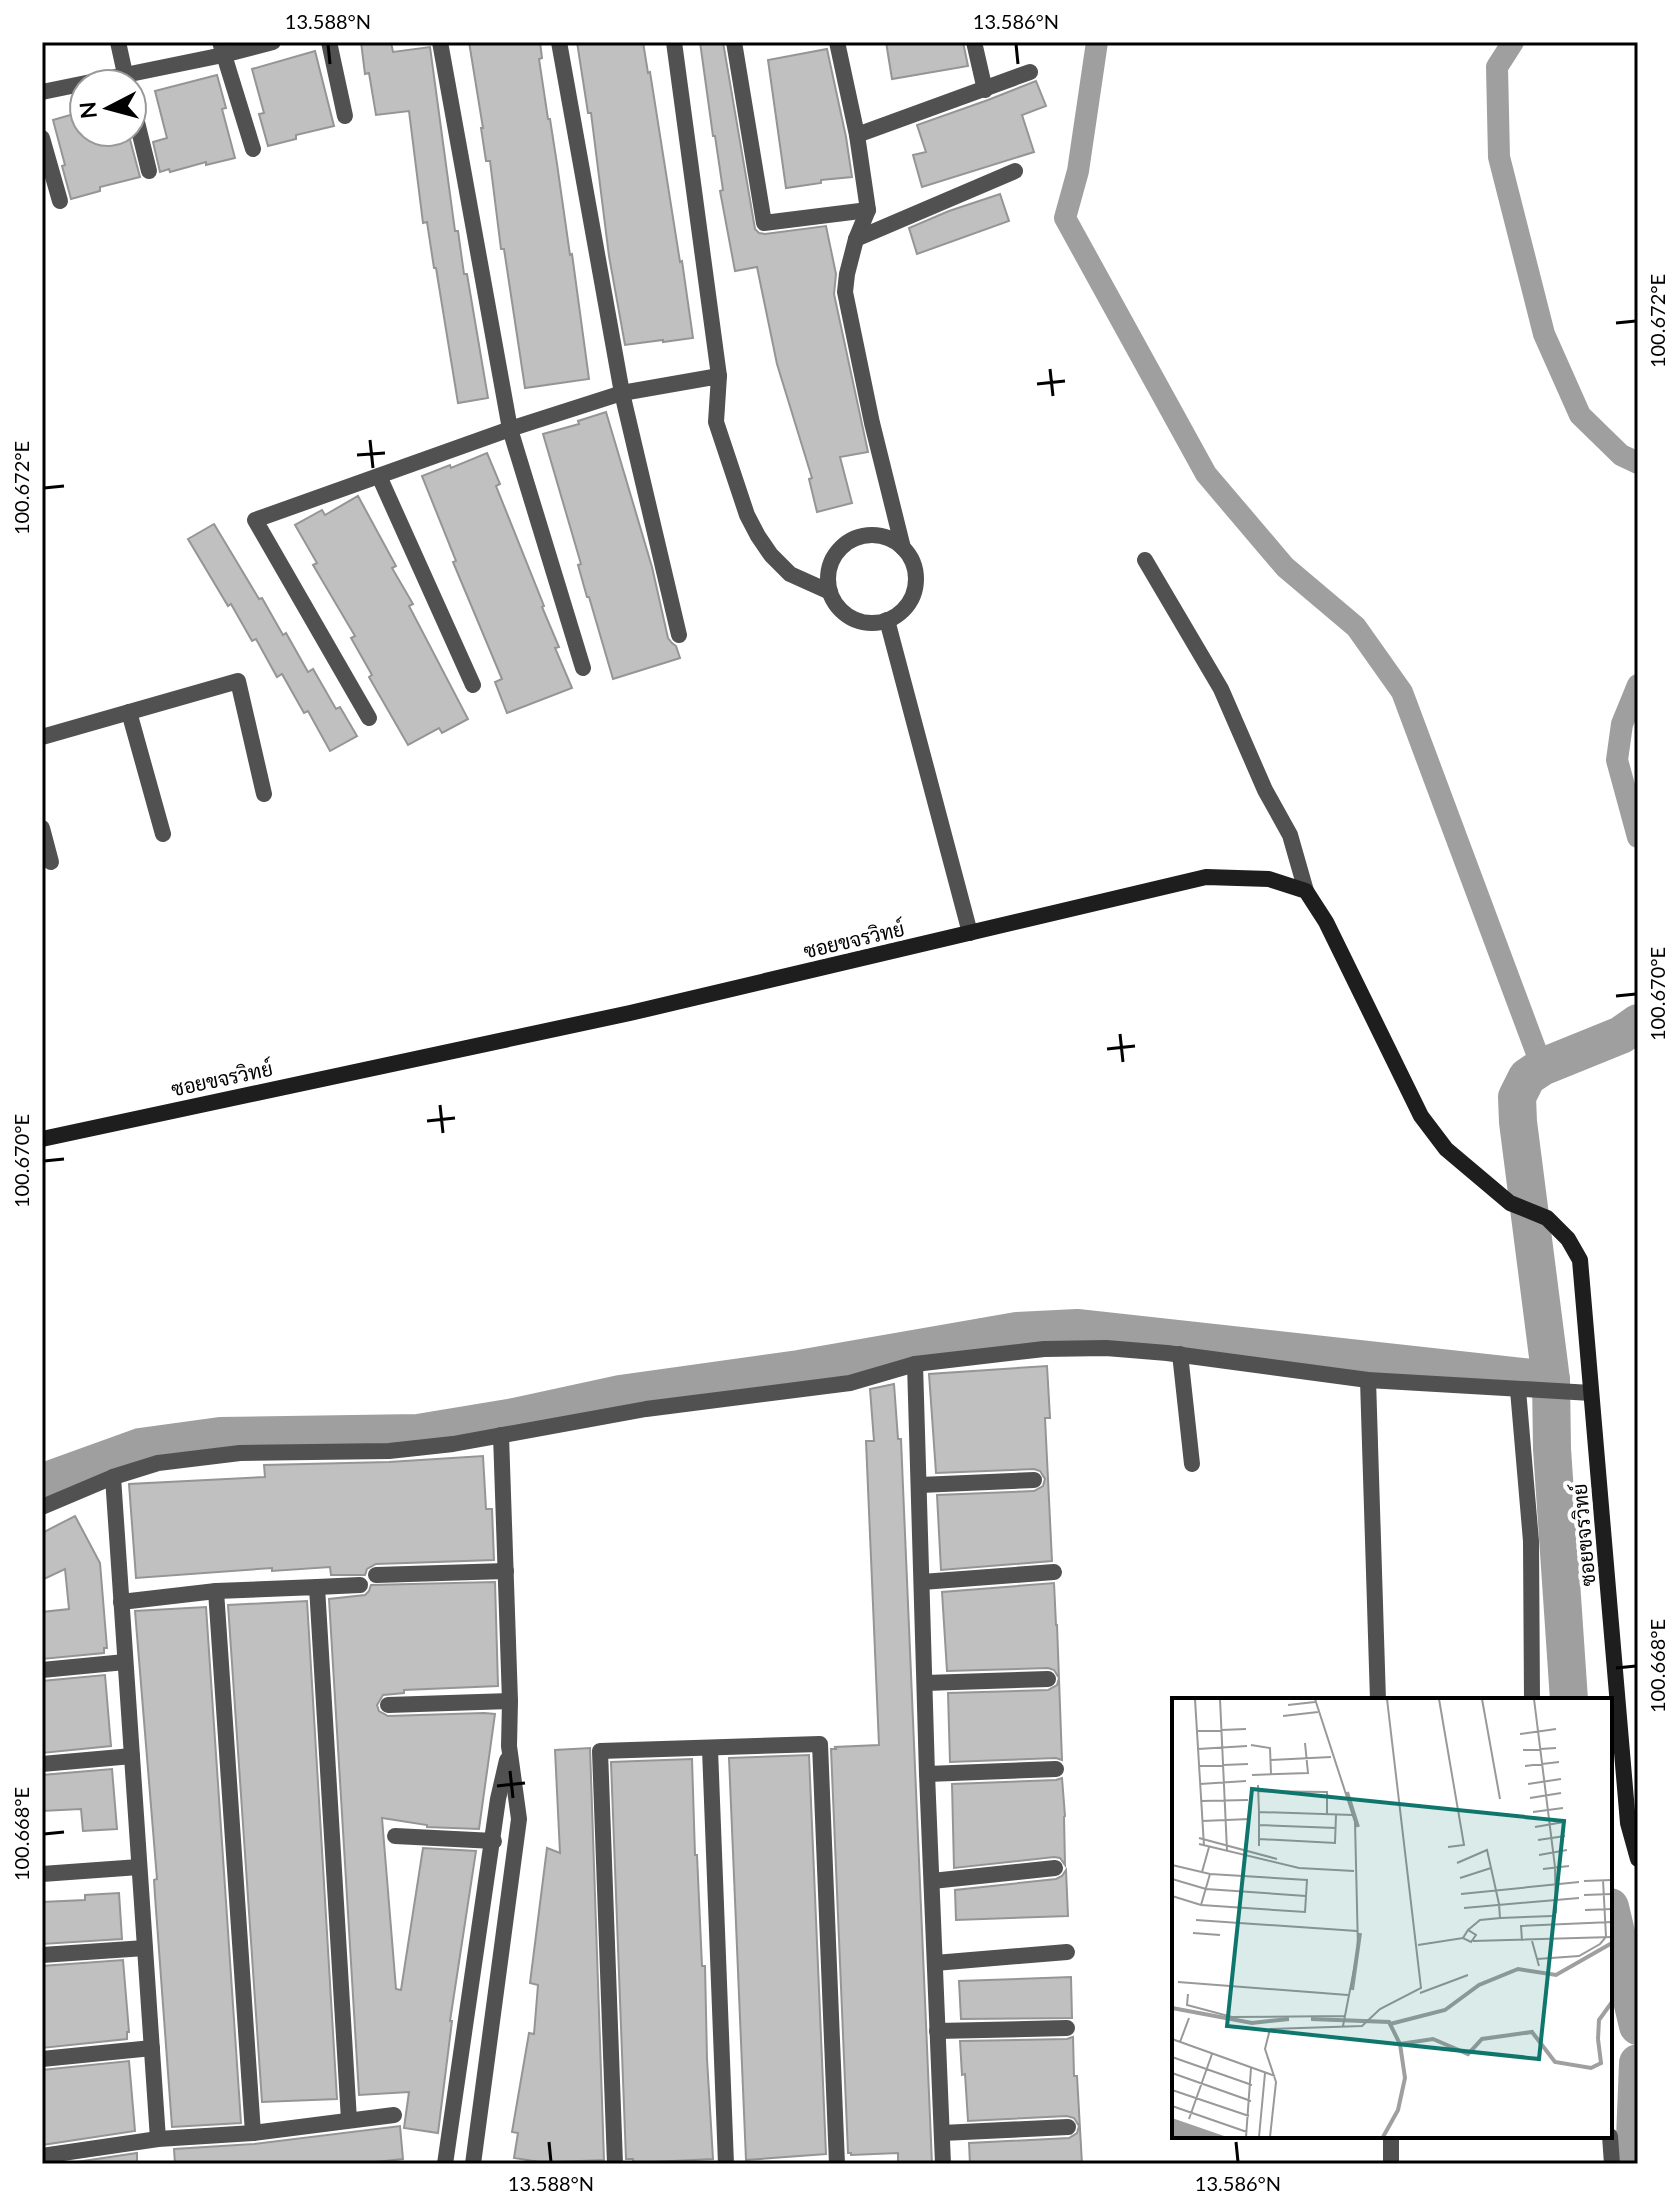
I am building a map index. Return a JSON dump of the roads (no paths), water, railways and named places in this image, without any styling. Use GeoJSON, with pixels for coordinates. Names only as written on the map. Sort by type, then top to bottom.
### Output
{"type":"FeatureCollection","features":[{"type":"Feature","properties":{"kind":"street"},"geometry":{"type":"LineString","coordinates":[[118,42],[124,68]]}},
{"type":"Feature","properties":{"kind":"street"},"geometry":{"type":"LineString","coordinates":[[148,73],[222,48],[273,42]]}},
{"type":"Feature","properties":{"kind":"street"},"geometry":{"type":"LineString","coordinates":[[329,42],[345,116]]}},
{"type":"Feature","properties":{"kind":"street"},"geometry":{"type":"LineString","coordinates":[[440,42],[510,429],[583,668]]}},
{"type":"Feature","properties":{"kind":"street"},"geometry":{"type":"LineString","coordinates":[[559,42],[622,393],[679,635]]}},
{"type":"Feature","properties":{"kind":"street"},"geometry":{"type":"LineString","coordinates":[[674,42],[719,376],[716,422],[734,482],[753,526],[771,555],[790,574],[830,592]]}},
{"type":"Feature","properties":{"kind":"street"},"geometry":{"type":"LineString","coordinates":[[734,42],[764,223],[868,210]]}},
{"type":"Feature","properties":{"kind":"street"},"geometry":{"type":"LineString","coordinates":[[837,42],[857,135],[868,210],[856,239],[845,283],[847,305],[903,548]]}},
{"type":"Feature","properties":{"kind":"street"},"geometry":{"type":"LineString","coordinates":[[974,42],[985,90]]}},
{"type":"Feature","properties":{"kind":"street"},"geometry":{"type":"LineString","coordinates":[[222,48],[253,149]]}},
{"type":"Feature","properties":{"kind":"street"},"geometry":{"type":"LineString","coordinates":[[857,135],[1030,72]]}},
{"type":"Feature","properties":{"kind":"street"},"geometry":{"type":"LineString","coordinates":[[42,92],[68,88]]}},
{"type":"Feature","properties":{"kind":"street"},"geometry":{"type":"LineString","coordinates":[[42,138],[60,201]]}},
{"type":"Feature","properties":{"kind":"street"},"geometry":{"type":"LineString","coordinates":[[143,148],[149,171]]}},
{"type":"Feature","properties":{"kind":"street"},"geometry":{"type":"LineString","coordinates":[[856,239],[1015,171]]}},
{"type":"Feature","properties":{"kind":"street"},"geometry":{"type":"LineString","coordinates":[[369,718],[255,520],[510,429],[622,393],[719,376]]}},
{"type":"Feature","properties":{"kind":"street"},"geometry":{"type":"LineString","coordinates":[[379,476],[473,685]]}},
{"type":"Feature","properties":{"kind":"street"},"geometry":{"type":"LineString","coordinates":[[862,535],[891,538],[911,560],[915,574],[914,590],[908,603],[887,620],[873,623],[846,615],[836,605],[830,592],[827,579],[837,551],[848,541],[862,535]]}},
{"type":"Feature","properties":{"kind":"street"},"geometry":{"type":"LineString","coordinates":[[1145,560],[1221,689],[1265,790],[1290,835],[1306,891]]}},
{"type":"Feature","properties":{"kind":"street"},"geometry":{"type":"LineString","coordinates":[[887,620],[970,933]]}},
{"type":"Feature","properties":{"kind":"street"},"geometry":{"type":"LineString","coordinates":[[42,737],[238,681],[264,794]]}},
{"type":"Feature","properties":{"kind":"street"},"geometry":{"type":"LineString","coordinates":[[129,712],[163,834]]}},
{"type":"Feature","properties":{"kind":"street"},"geometry":{"type":"LineString","coordinates":[[42,828],[51,862]]}},
{"type":"Feature","properties":{"kind":"street","name":"ซอยขจรวิทย์"},"geometry":{"type":"LineString","coordinates":[[42,1139],[615,1016],[1206,877],[1269,879],[1306,891],[1326,922],[1421,1116],[1446,1149],[1510,1203],[1547,1218],[1568,1239],[1580,1260],[1628,1823],[1638,1859]]}},
{"type":"Feature","properties":{"kind":"street"},"geometry":{"type":"LineString","coordinates":[[42,1507],[113,1477],[158,1463],[240,1453],[389,1451],[453,1444],[646,1409],[850,1383],[915,1364],[1044,1349],[1106,1348],[1180,1354],[1368,1380],[1591,1393]]}},
{"type":"Feature","properties":{"kind":"street"},"geometry":{"type":"LineString","coordinates":[[1180,1354],[1192,1464]]}},
{"type":"Feature","properties":{"kind":"street"},"geometry":{"type":"LineString","coordinates":[[915,1364],[943,2164]]}},
{"type":"Feature","properties":{"kind":"street"},"geometry":{"type":"LineString","coordinates":[[1368,1380],[1378,1698]]}},
{"type":"Feature","properties":{"kind":"street"},"geometry":{"type":"LineString","coordinates":[[1518,1390],[1531,1541],[1532,1698]]}},
{"type":"Feature","properties":{"kind":"street"},"geometry":{"type":"LineString","coordinates":[[473,2164],[519,1819],[509,1746],[501,1435]]}},
{"type":"Feature","properties":{"kind":"street"},"geometry":{"type":"LineString","coordinates":[[113,1477],[158,2139]]}},
{"type":"Feature","properties":{"kind":"street"},"geometry":{"type":"LineString","coordinates":[[920,1485],[1034,1480]]}},
{"type":"Feature","properties":{"kind":"street"},"geometry":{"type":"LineString","coordinates":[[376,1575],[506,1571]]}},
{"type":"Feature","properties":{"kind":"street"},"geometry":{"type":"LineString","coordinates":[[922,1582],[1054,1572]]}},
{"type":"Feature","properties":{"kind":"street"},"geometry":{"type":"LineString","coordinates":[[121,1602],[216,1591],[360,1585]]}},
{"type":"Feature","properties":{"kind":"street"},"geometry":{"type":"LineString","coordinates":[[317,1587],[349,2120]]}},
{"type":"Feature","properties":{"kind":"street"},"geometry":{"type":"LineString","coordinates":[[216,1591],[253,2133]]}},
{"type":"Feature","properties":{"kind":"street"},"geometry":{"type":"LineString","coordinates":[[42,1670],[125,1662]]}},
{"type":"Feature","properties":{"kind":"street"},"geometry":{"type":"LineString","coordinates":[[925,1683],[1048,1679]]}},
{"type":"Feature","properties":{"kind":"street"},"geometry":{"type":"LineString","coordinates":[[388,1705],[510,1701]]}},
{"type":"Feature","properties":{"kind":"street"},"geometry":{"type":"LineString","coordinates":[[615,2164],[600,1751],[820,1744],[837,2164]]}},
{"type":"Feature","properties":{"kind":"street"},"geometry":{"type":"LineString","coordinates":[[445,2164],[498,1799],[509,1746]]}},
{"type":"Feature","properties":{"kind":"street"},"geometry":{"type":"LineString","coordinates":[[710,1749],[726,2164]]}},
{"type":"Feature","properties":{"kind":"street"},"geometry":{"type":"LineString","coordinates":[[42,1764],[132,1756]]}},
{"type":"Feature","properties":{"kind":"street"},"geometry":{"type":"LineString","coordinates":[[927,1774],[1056,1769]]}},
{"type":"Feature","properties":{"kind":"street"},"geometry":{"type":"LineString","coordinates":[[395,1836],[494,1841]]}},
{"type":"Feature","properties":{"kind":"street"},"geometry":{"type":"LineString","coordinates":[[42,1874],[139,1867]]}},
{"type":"Feature","properties":{"kind":"street"},"geometry":{"type":"LineString","coordinates":[[932,1881],[1055,1868]]}},
{"type":"Feature","properties":{"kind":"street"},"geometry":{"type":"LineString","coordinates":[[42,1955],[145,1948]]}},
{"type":"Feature","properties":{"kind":"street"},"geometry":{"type":"LineString","coordinates":[[935,1963],[1067,1952]]}},
{"type":"Feature","properties":{"kind":"street"},"geometry":{"type":"LineString","coordinates":[[937,2031],[1067,2028]]}},
{"type":"Feature","properties":{"kind":"street"},"geometry":{"type":"LineString","coordinates":[[42,2059],[152,2048]]}},
{"type":"Feature","properties":{"kind":"street"},"geometry":{"type":"LineString","coordinates":[[42,2156],[158,2139],[253,2133],[394,2115]]}},
{"type":"Feature","properties":{"kind":"street"},"geometry":{"type":"LineString","coordinates":[[942,2133],[1068,2127]]}},
{"type":"Feature","properties":{"kind":"street"},"geometry":{"type":"LineString","coordinates":[[1391,2138],[1391,2164]]}},
{"type":"Feature","properties":{"kind":"street"},"geometry":{"type":"LineString","coordinates":[[1610,2138],[1612,2164]]}},
{"type":"Feature","properties":{"kind":"waterway"},"geometry":{"type":"LineString","coordinates":[[1097,42],[1078,171],[1065,218],[1206,474],[1285,567],[1356,627],[1402,692],[1542,1067]]}},
{"type":"Feature","properties":{"kind":"waterway"},"geometry":{"type":"LineString","coordinates":[[1513,42],[1497,67],[1499,157],[1544,334],[1580,415],[1621,455],[1638,463]]}},
{"type":"Feature","properties":{"kind":"waterway"},"geometry":{"type":"LineString","coordinates":[[1638,685],[1622,724],[1617,760],[1638,837]]}},
{"type":"Feature","properties":{"kind":"waterway"},"geometry":{"type":"LineString","coordinates":[[1569,1698],[1552,1449],[1551,1380],[1517,1097],[1527,1077],[1542,1067],[1621,1035],[1638,1023]]}},
{"type":"Feature","properties":{"kind":"waterway"},"geometry":{"type":"LineString","coordinates":[[42,1484],[140,1447],[220,1436],[418,1433],[514,1417],[620,1394],[799,1369],[1017,1331],[1077,1328],[1551,1380]]}},
{"type":"Feature","properties":{"kind":"waterway"},"geometry":{"type":"LineString","coordinates":[[1612,1916],[1638,2026]]}},
{"type":"Feature","properties":{"kind":"waterway"},"geometry":{"type":"LineString","coordinates":[[1634,2164],[1638,2063]]}}]}
